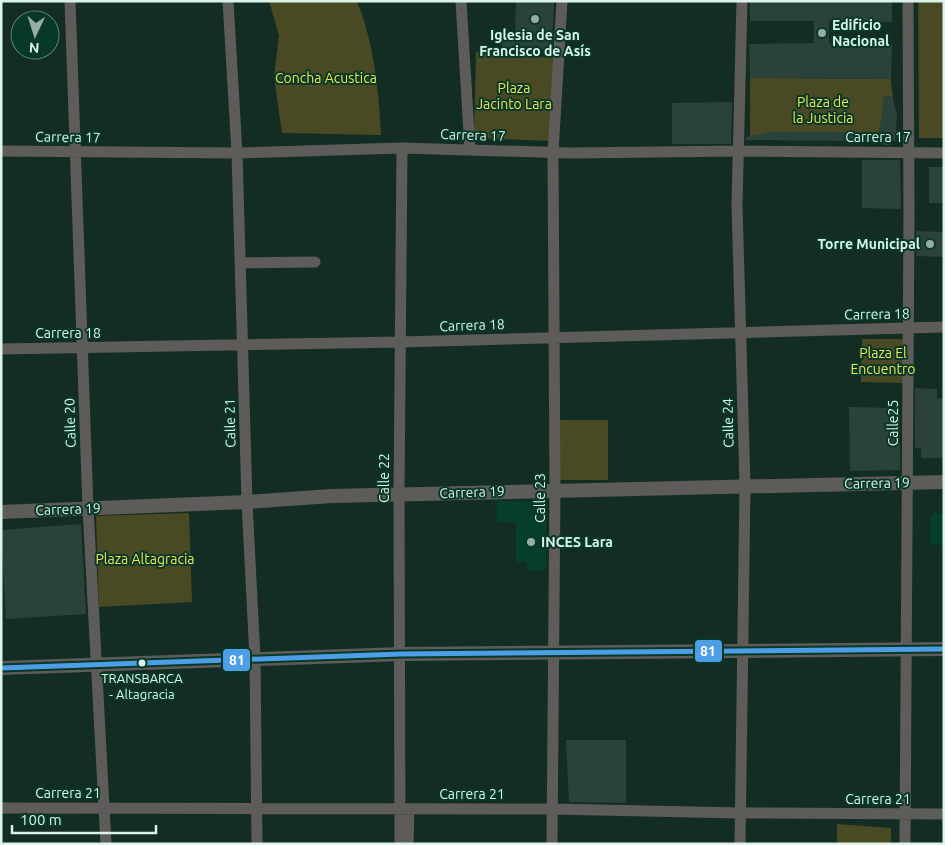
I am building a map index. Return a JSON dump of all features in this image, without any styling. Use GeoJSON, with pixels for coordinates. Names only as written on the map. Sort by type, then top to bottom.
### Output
{"type":"FeatureCollection","features":[{"type":"Feature","properties":{"kind":"street","name":"Calle 20"},"geometry":{"type":"LineString","coordinates":[[70,1],[88,508],[106,844]]}},
{"type":"Feature","properties":{"kind":"street","name":"Calle 21"},"geometry":{"type":"LineString","coordinates":[[228,1],[237,153],[247,502],[255,658],[257,844]]}},
{"type":"Feature","properties":{"kind":"street"},"geometry":{"type":"LineString","coordinates":[[461,1],[470,150]]}},
{"type":"Feature","properties":{"kind":"street","name":"Calle 23"},"geometry":{"type":"LineString","coordinates":[[552,844],[555,652],[553,152],[562,1]]}},
{"type":"Feature","properties":{"kind":"street","name":"Calle 24"},"geometry":{"type":"LineString","coordinates":[[740,844],[745,486],[738,205],[742,1]]}},
{"type":"Feature","properties":{"kind":"street","name":"Calle25"},"geometry":{"type":"LineString","coordinates":[[905,844],[908,482],[908,1]]}},
{"type":"Feature","properties":{"kind":"street","name":"Carrera 17"},"geometry":{"type":"LineString","coordinates":[[1,151],[237,153],[402,148],[553,152],[944,153]]}},
{"type":"Feature","properties":{"kind":"street","name":"Calle 22"},"geometry":{"type":"LineString","coordinates":[[402,148],[399,494],[405,809]]}},
{"type":"Feature","properties":{"kind":"street"},"geometry":{"type":"LineString","coordinates":[[240,263],[315,262]]}},
{"type":"Feature","properties":{"kind":"street","name":"Carrera 18"},"geometry":{"type":"LineString","coordinates":[[1,348],[400,342],[944,327]]}},
{"type":"Feature","properties":{"kind":"street","name":"Carrera 19"},"geometry":{"type":"LineString","coordinates":[[1,512],[247,502],[331,496],[555,489],[944,482]]}},
{"type":"Feature","properties":{"kind":"street"},"geometry":{"type":"LineString","coordinates":[[1,668],[97,663],[401,654],[944,649]]}},
{"type":"Feature","properties":{"kind":"street","name":"Carrera 21"},"geometry":{"type":"LineString","coordinates":[[1,808],[552,808],[740,813],[944,814]]}},
{"type":"Feature","properties":{"kind":"street"},"geometry":{"type":"LineString","coordinates":[[400,844],[405,809]]}},
{"type":"Feature","properties":{"kind":"street"},"geometry":{"type":"LineString","coordinates":[[405,809],[408,844]]}},
{"type":"Feature","properties":{"kind":"shaded area","name":"INCES Lara"},"geometry":{"type":"Polygon","coordinates":[[[497,501],[546,502],[546,570],[527,570],[527,562],[516,562],[516,522],[497,522],[497,501]]]}},
{"type":"Feature","properties":{"kind":"shaded area"},"geometry":{"type":"Polygon","coordinates":[[[934,513],[944,513],[944,544],[930,545],[930,518],[934,513]]]}},
{"type":"Feature","properties":{"kind":"green space","name":"Concha Acustica"},"geometry":{"type":"Polygon","coordinates":[[[269,1],[357,1],[368,34],[375,67],[381,135],[282,133],[274,77],[279,36],[269,1]]]}},
{"type":"Feature","properties":{"kind":"green space"},"geometry":{"type":"Polygon","coordinates":[[[918,1],[944,1],[944,138],[919,138],[918,1]]]}},
{"type":"Feature","properties":{"kind":"green space","name":"Plaza Jacinto Lara"},"geometry":{"type":"Polygon","coordinates":[[[476,52],[556,58],[551,141],[474,138],[476,52]]]}},
{"type":"Feature","properties":{"kind":"green space","name":"Plaza de la Justicia"},"geometry":{"type":"Polygon","coordinates":[[[750,78],[891,79],[895,117],[895,141],[750,140],[750,78]]]}},
{"type":"Feature","properties":{"kind":"green space","name":"Plaza El Encuentro"},"geometry":{"type":"Polygon","coordinates":[[[862,339],[904,339],[903,383],[861,382],[862,339]]]}},
{"type":"Feature","properties":{"kind":"green space"},"geometry":{"type":"Polygon","coordinates":[[[557,420],[608,420],[608,480],[557,480],[557,420]]]}},
{"type":"Feature","properties":{"kind":"green space","name":"Plaza Altagracia"},"geometry":{"type":"Polygon","coordinates":[[[189,513],[192,602],[99,607],[96,516],[189,513]]]}},
{"type":"Feature","properties":{"kind":"green space"},"geometry":{"type":"Polygon","coordinates":[[[837,824],[891,828],[891,844],[837,844],[837,824]]]}},
{"type":"Feature","properties":{"kind":"building","name":"Iglesia de San Francisco de Asís"},"geometry":{"type":"Polygon","coordinates":[[[516,1],[554,1],[552,50],[502,48],[502,36],[515,36],[516,1]]]}},
{"type":"Feature","properties":{"kind":"building","name":"Edificio Nacional"},"geometry":{"type":"Polygon","coordinates":[[[750,1],[892,1],[892,22],[829,21],[829,43],[892,44],[891,79],[750,78],[749,44],[814,43],[814,21],[750,21],[750,1]]]}},
{"type":"Feature","properties":{"kind":"building"},"geometry":{"type":"Polygon","coordinates":[[[883,96],[892,96],[897,115],[895,141],[887,141],[890,145],[883,145],[883,141],[746,140],[746,137],[768,132],[878,132],[882,118],[883,96]]]}},
{"type":"Feature","properties":{"kind":"building"},"geometry":{"type":"Polygon","coordinates":[[[732,102],[731,144],[672,144],[672,103],[732,102]]]}},
{"type":"Feature","properties":{"kind":"building"},"geometry":{"type":"Polygon","coordinates":[[[862,160],[900,160],[901,209],[862,208],[862,160]]]}},
{"type":"Feature","properties":{"kind":"building"},"geometry":{"type":"Polygon","coordinates":[[[929,167],[944,167],[944,203],[929,203],[929,167]]]}},
{"type":"Feature","properties":{"kind":"building","name":"Torre Municipal"},"geometry":{"type":"Polygon","coordinates":[[[916,231],[944,232],[944,257],[916,256],[916,231]]]}},
{"type":"Feature","properties":{"kind":"building"},"geometry":{"type":"Polygon","coordinates":[[[915,388],[937,389],[937,398],[944,399],[944,458],[921,458],[921,448],[915,448],[915,388]]]}},
{"type":"Feature","properties":{"kind":"building"},"geometry":{"type":"Polygon","coordinates":[[[849,407],[900,408],[900,470],[850,471],[849,407]]]}},
{"type":"Feature","properties":{"kind":"building"},"geometry":{"type":"Polygon","coordinates":[[[81,524],[86,614],[6,619],[1,530],[81,524]]]}},
{"type":"Feature","properties":{"kind":"building"},"geometry":{"type":"Polygon","coordinates":[[[566,740],[626,740],[626,803],[569,802],[566,740]]]}},
{"type":"Feature","properties":{"kind":"transit line","name":"81"},"geometry":{"type":"LineString","coordinates":[[1,668],[401,654],[944,649]]}},
{"type":"Feature","properties":{"kind":"place","name":"Iglesia de San Francisco de Asís"},"geometry":{"type":"Point","coordinates":[535,19]}},
{"type":"Feature","properties":{"kind":"place","name":"Edificio Nacional"},"geometry":{"type":"Point","coordinates":[822,33]}},
{"type":"Feature","properties":{"kind":"place","name":"Torre Municipal"},"geometry":{"type":"Point","coordinates":[930,244]}},
{"type":"Feature","properties":{"kind":"place","name":"INCES Lara"},"geometry":{"type":"Point","coordinates":[531,542]}},
{"type":"Feature","properties":{"kind":"place","name":"TRANSBARCA - Altagracia"},"geometry":{"type":"Point","coordinates":[142,663]}}]}
